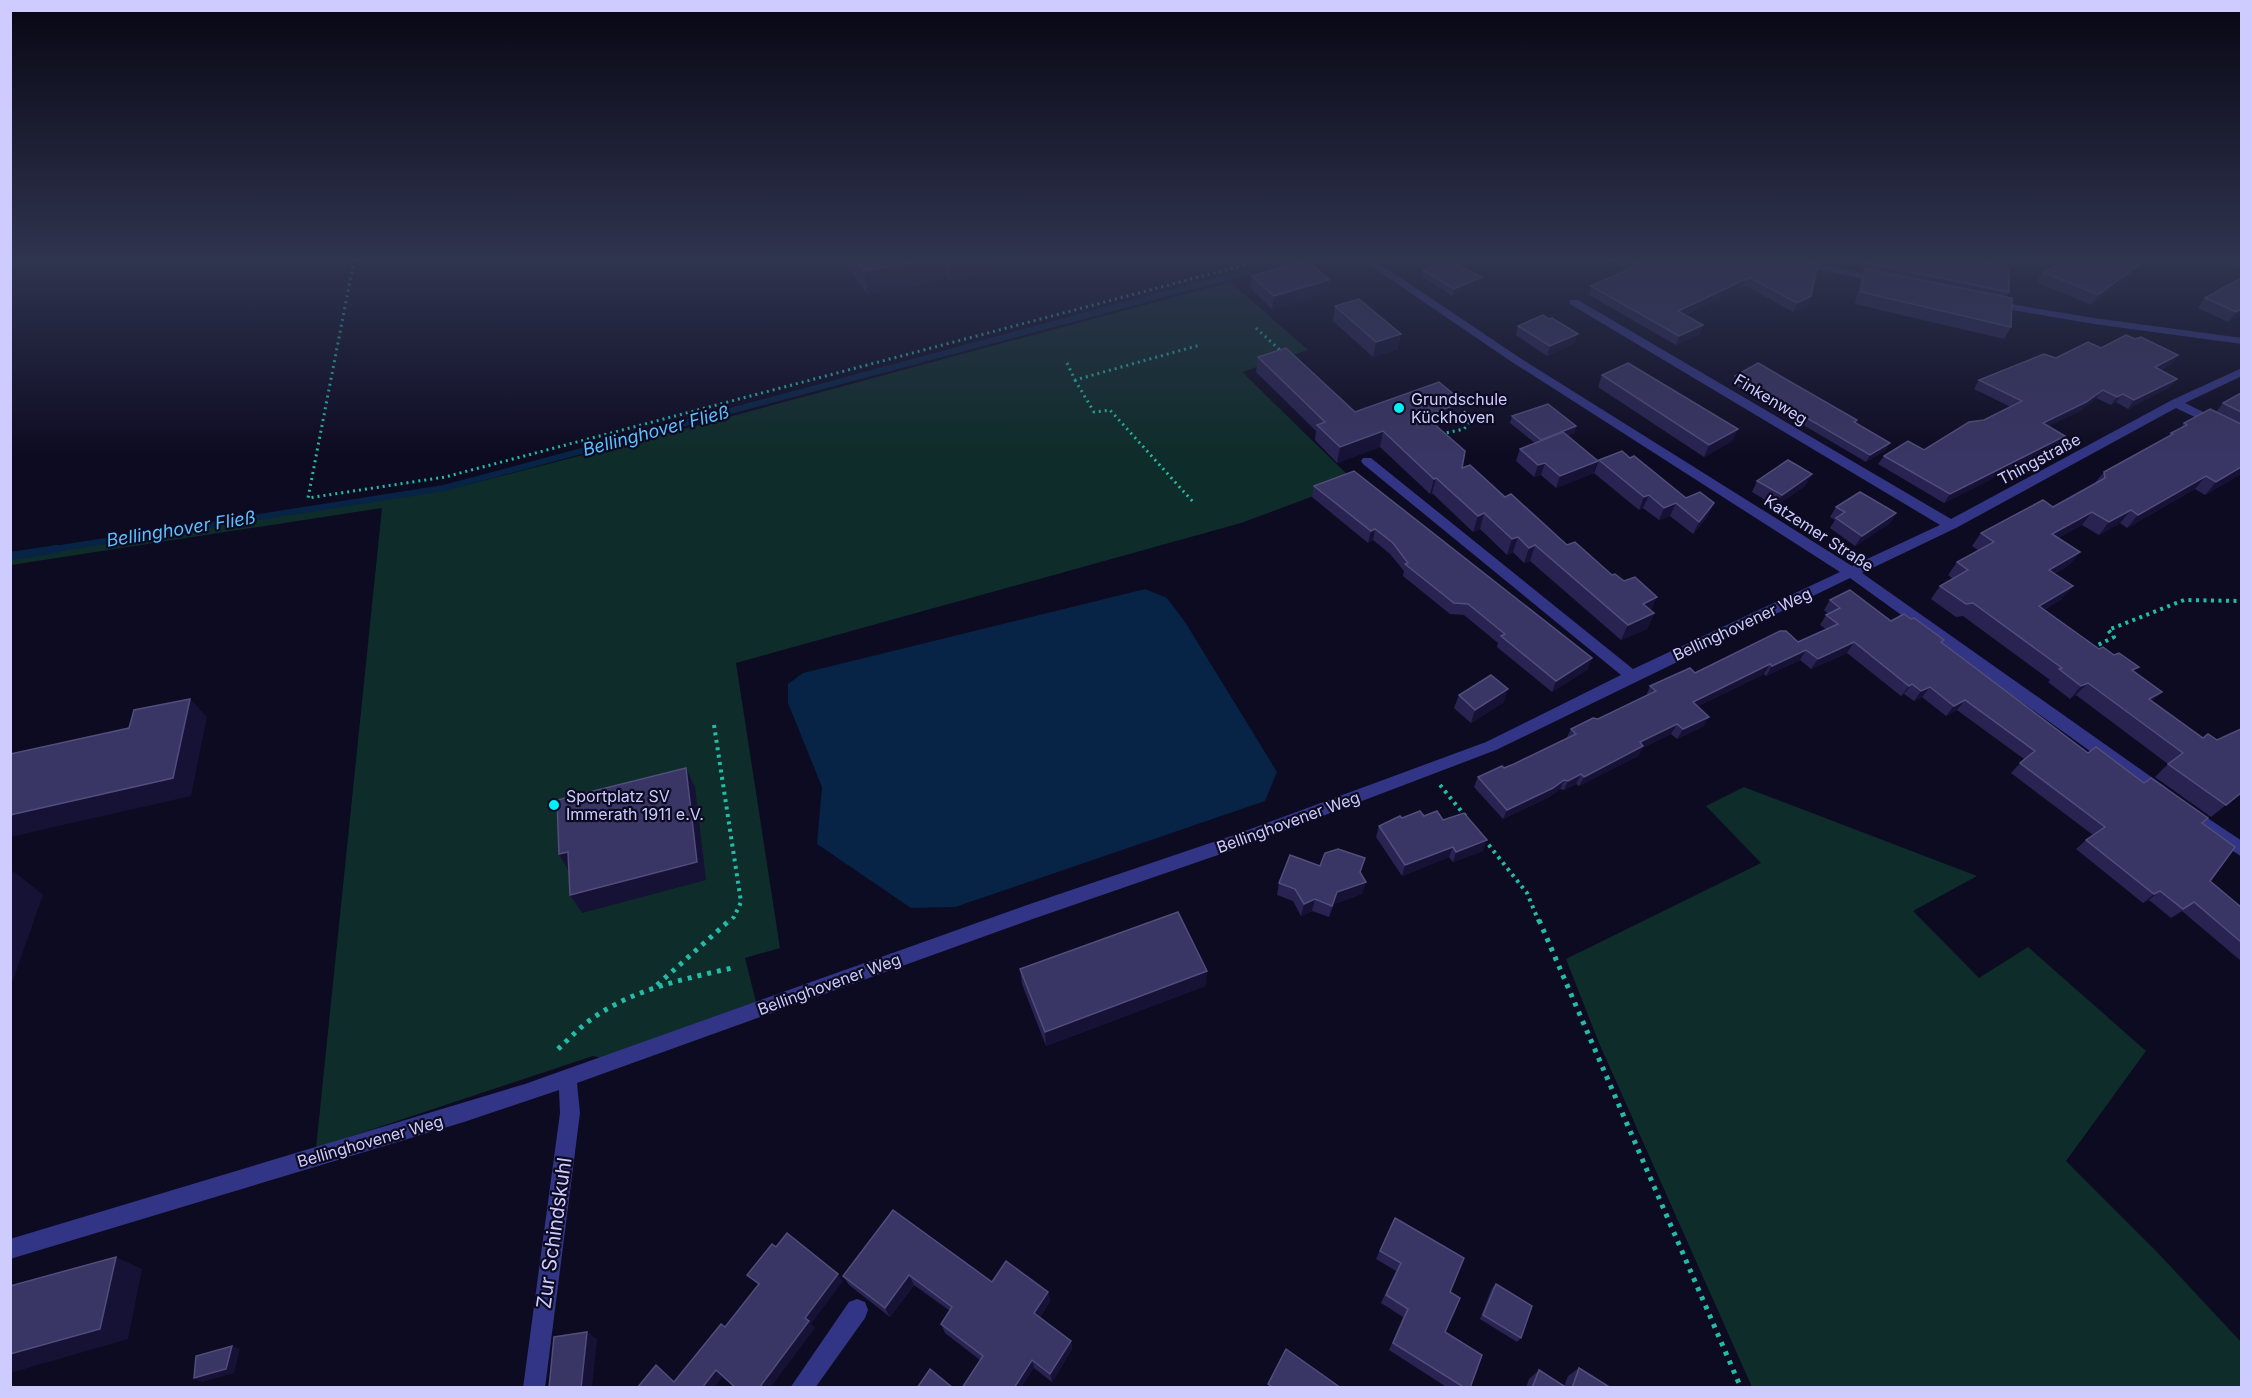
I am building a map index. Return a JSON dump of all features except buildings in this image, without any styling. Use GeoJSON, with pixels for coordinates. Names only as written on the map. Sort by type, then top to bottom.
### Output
{"type":"FeatureCollection","features":[{"type":"Feature","properties":{"kind":"street","name":"Katzemer Straße"},"geometry":{"type":"LineString","coordinates":[[1464,325],[1852,573],[2241,850]]}},
{"type":"Feature","properties":{"kind":"street","name":"Finkenweg"},"geometry":{"type":"LineString","coordinates":[[1613,325],[1952,525]]}},
{"type":"Feature","properties":{"kind":"street"},"geometry":{"type":"LineString","coordinates":[[2122,325],[2241,341]]}},
{"type":"Feature","properties":{"kind":"street","name":"Thingstraße"},"geometry":{"type":"LineString","coordinates":[[1852,573],[1952,525],[2176,403],[2241,371]]}},
{"type":"Feature","properties":{"kind":"street"},"geometry":{"type":"LineString","coordinates":[[2176,403],[2241,436]]}},
{"type":"Feature","properties":{"kind":"street"},"geometry":{"type":"LineString","coordinates":[[1367,461],[1632,675]]}},
{"type":"Feature","properties":{"kind":"street","name":"Bellinghovener Weg"},"geometry":{"type":"LineString","coordinates":[[10,1249],[464,1113],[1016,917],[1238,841],[1491,746],[1632,675],[1852,573]]}},
{"type":"Feature","properties":{"kind":"street","name":"Zur Schindskuhl"},"geometry":{"type":"LineString","coordinates":[[534,1388],[570,1113],[567,1078]]}},
{"type":"Feature","properties":{"kind":"street"},"geometry":{"type":"LineString","coordinates":[[801,1388],[857,1310]]}},
{"type":"Feature","properties":{"kind":"path"},"geometry":{"type":"LineString","coordinates":[[341,325],[308,498],[445,477],[1017,325]]}},
{"type":"Feature","properties":{"kind":"path"},"geometry":{"type":"LineString","coordinates":[[1256,328],[1287,357]]}},
{"type":"Feature","properties":{"kind":"path"},"geometry":{"type":"LineString","coordinates":[[1075,380],[1200,345]]}},
{"type":"Feature","properties":{"kind":"path"},"geometry":{"type":"LineString","coordinates":[[1067,363],[1094,412],[1110,410],[1194,503]]}},
{"type":"Feature","properties":{"kind":"path"},"geometry":{"type":"LineString","coordinates":[[1432,434],[1464,429],[1469,423],[1464,412],[1456,405]]}},
{"type":"Feature","properties":{"kind":"path"},"geometry":{"type":"LineString","coordinates":[[2084,652],[2114,637],[2108,630],[2184,600],[2241,601]]}},
{"type":"Feature","properties":{"kind":"path"},"geometry":{"type":"LineString","coordinates":[[657,985],[734,917],[741,902],[714,725]]}},
{"type":"Feature","properties":{"kind":"path"},"geometry":{"type":"LineString","coordinates":[[1428,770],[1470,822]]}},
{"type":"Feature","properties":{"kind":"path"},"geometry":{"type":"LineString","coordinates":[[1477,830],[1527,893],[1741,1388]]}},
{"type":"Feature","properties":{"kind":"path"},"geometry":{"type":"LineString","coordinates":[[558,1049],[593,1018],[623,1000],[657,985],[732,968]]}},
{"type":"Feature","properties":{"kind":"green space","name":"Sportplatz SV Immerath 1911 e.V."},"geometry":{"type":"Polygon","coordinates":[[[1070,325],[1280,325],[1308,350],[1242,372],[1354,481],[1241,523],[736,663],[780,948],[745,958],[756,1002],[602,1058],[593,1056],[316,1148],[382,508],[11,565],[11,554],[458,487],[1070,325]]]}},
{"type":"Feature","properties":{"kind":"green space"},"geometry":{"type":"Polygon","coordinates":[[[1744,787],[1977,876],[1913,911],[1979,978],[2028,947],[2146,1051],[2066,1161],[2158,1253],[2241,1342],[2241,1387],[1752,1387],[1599,1043],[1566,959],[1761,863],[1706,806],[1744,787]]]}},
{"type":"Feature","properties":{"kind":"water"},"geometry":{"type":"Polygon","coordinates":[[[1145,589],[1167,598],[1185,622],[1277,772],[1265,801],[955,907],[911,908],[817,844],[822,787],[788,703],[788,684],[803,673],[1145,589]]]}},
{"type":"Feature","properties":{"kind":"waterway","name":"Bellinghover Fließ"},"geometry":{"type":"LineString","coordinates":[[48,550],[444,488],[1049,325]]}},
{"type":"Feature","properties":{"kind":"waterway","name":"Bellinghover Fließ"},"geometry":{"type":"LineString","coordinates":[[10,556],[57,549]]}},
{"type":"Feature","properties":{"kind":"place","name":"Grundschule Kückhoven"},"geometry":{"type":"Point","coordinates":[1399,408]}},
{"type":"Feature","properties":{"kind":"place","name":"Sportplatz SV Immerath 1911 e.V."},"geometry":{"type":"Point","coordinates":[554,805]}}]}
